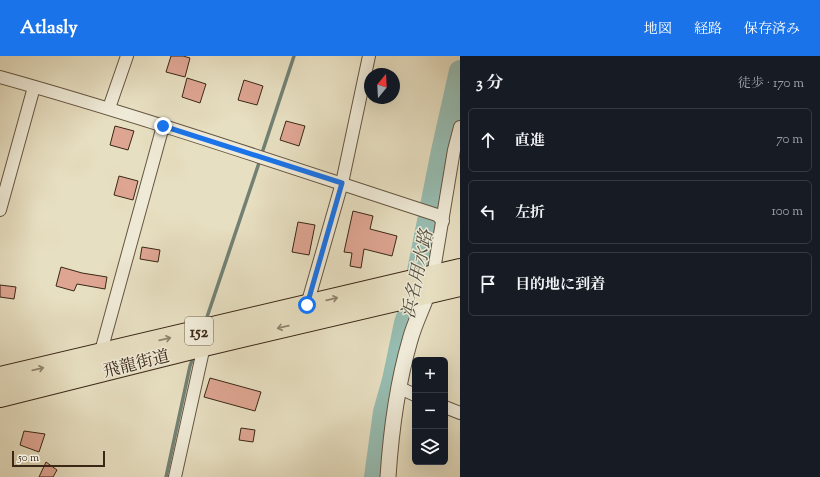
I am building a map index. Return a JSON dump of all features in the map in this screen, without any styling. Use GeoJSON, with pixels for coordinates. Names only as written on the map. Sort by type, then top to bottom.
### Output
{"type":"FeatureCollection","features":[{"type":"Feature","properties":{"kind":"highway","name":"飛龍街道"},"geometry":{"type":"LineString","coordinates":[[0,397],[204,346],[390,303],[460,269]]}},
{"type":"Feature","properties":{"kind":"highway","name":"飛龍街道"},"geometry":{"type":"LineString","coordinates":[[0,377],[100,355],[398,284],[460,286]]}},
{"type":"Feature","properties":{"kind":"street"},"geometry":{"type":"LineString","coordinates":[[109,108],[127,56]]}},
{"type":"Feature","properties":{"kind":"street"},"geometry":{"type":"LineString","coordinates":[[307,305],[342,183],[369,56]]}},
{"type":"Feature","properties":{"kind":"street"},"geometry":{"type":"LineString","coordinates":[[0,77],[109,108],[342,183],[440,218]]}},
{"type":"Feature","properties":{"kind":"street"},"geometry":{"type":"LineString","coordinates":[[0,210],[34,87]]}},
{"type":"Feature","properties":{"kind":"street"},"geometry":{"type":"LineString","coordinates":[[100,355],[163,126]]}},
{"type":"Feature","properties":{"kind":"street"},"geometry":{"type":"LineString","coordinates":[[388,477],[390,435],[398,387],[410,338],[426,286],[460,126]]}},
{"type":"Feature","properties":{"kind":"street"},"geometry":{"type":"LineString","coordinates":[[175,477],[204,346]]}},
{"type":"Feature","properties":{"kind":"street"},"geometry":{"type":"LineString","coordinates":[[398,387],[412,394]]}},
{"type":"Feature","properties":{"kind":"street"},"geometry":{"type":"LineString","coordinates":[[448,408],[460,413]]}},
{"type":"Feature","properties":{"kind":"building"},"geometry":{"type":"Polygon","coordinates":[[[171,56],[183,56],[190,58],[185,77],[166,72],[171,56]]]}},
{"type":"Feature","properties":{"kind":"building"},"geometry":{"type":"Polygon","coordinates":[[[187,78],[206,84],[200,103],[182,97],[187,78]]]}},
{"type":"Feature","properties":{"kind":"building"},"geometry":{"type":"Polygon","coordinates":[[[244,80],[263,86],[257,105],[238,100],[244,80]]]}},
{"type":"Feature","properties":{"kind":"building"},"geometry":{"type":"Polygon","coordinates":[[[286,121],[305,126],[299,146],[280,140],[286,121]]]}},
{"type":"Feature","properties":{"kind":"building"},"geometry":{"type":"Polygon","coordinates":[[[115,126],[134,131],[128,150],[110,145],[115,126]]]}},
{"type":"Feature","properties":{"kind":"building"},"geometry":{"type":"Polygon","coordinates":[[[119,176],[138,181],[133,200],[114,195],[119,176]]]}},
{"type":"Feature","properties":{"kind":"building"},"geometry":{"type":"Polygon","coordinates":[[[353,211],[373,216],[370,229],[397,236],[392,256],[364,249],[361,268],[350,266],[352,253],[344,252],[353,211]]]}},
{"type":"Feature","properties":{"kind":"building"},"geometry":{"type":"Polygon","coordinates":[[[298,222],[315,225],[309,255],[292,252],[298,222]]]}},
{"type":"Feature","properties":{"kind":"building"},"geometry":{"type":"Polygon","coordinates":[[[142,247],[160,250],[158,262],[140,259],[142,247]]]}},
{"type":"Feature","properties":{"kind":"building"},"geometry":{"type":"Polygon","coordinates":[[[61,267],[82,273],[107,277],[105,289],[77,284],[74,291],[56,286],[61,267]]]}},
{"type":"Feature","properties":{"kind":"building"},"geometry":{"type":"Polygon","coordinates":[[[0,285],[16,287],[14,299],[0,297],[0,285]]]}},
{"type":"Feature","properties":{"kind":"building"},"geometry":{"type":"Polygon","coordinates":[[[210,378],[261,392],[255,411],[204,397],[210,378]]]}},
{"type":"Feature","properties":{"kind":"building"},"geometry":{"type":"Polygon","coordinates":[[[241,428],[255,430],[253,442],[239,440],[241,428]]]}},
{"type":"Feature","properties":{"kind":"building"},"geometry":{"type":"Polygon","coordinates":[[[24,431],[45,434],[39,452],[20,445],[24,431]]]}},
{"type":"Feature","properties":{"kind":"building"},"geometry":{"type":"Polygon","coordinates":[[[46,462],[57,470],[53,477],[39,477],[46,462]]]}},
{"type":"Feature","properties":{"kind":"waterway"},"geometry":{"type":"LineString","coordinates":[[263,150],[294,56]]}},
{"type":"Feature","properties":{"kind":"waterway","name":"浜名用水路"},"geometry":{"type":"LineString","coordinates":[[375,477],[384,412],[393,380],[405,323],[411,306],[442,151],[460,71]]}},
{"type":"Feature","properties":{"kind":"waterway"},"geometry":{"type":"LineString","coordinates":[[205,323],[259,163]]}},
{"type":"Feature","properties":{"kind":"waterway"},"geometry":{"type":"LineString","coordinates":[[166,477],[190,366],[194,355]]}},
{"type":"Feature","properties":{"kind":"route"},"geometry":{"type":"LineString","coordinates":[[163,126],[342,183],[307,305]]}}]}
